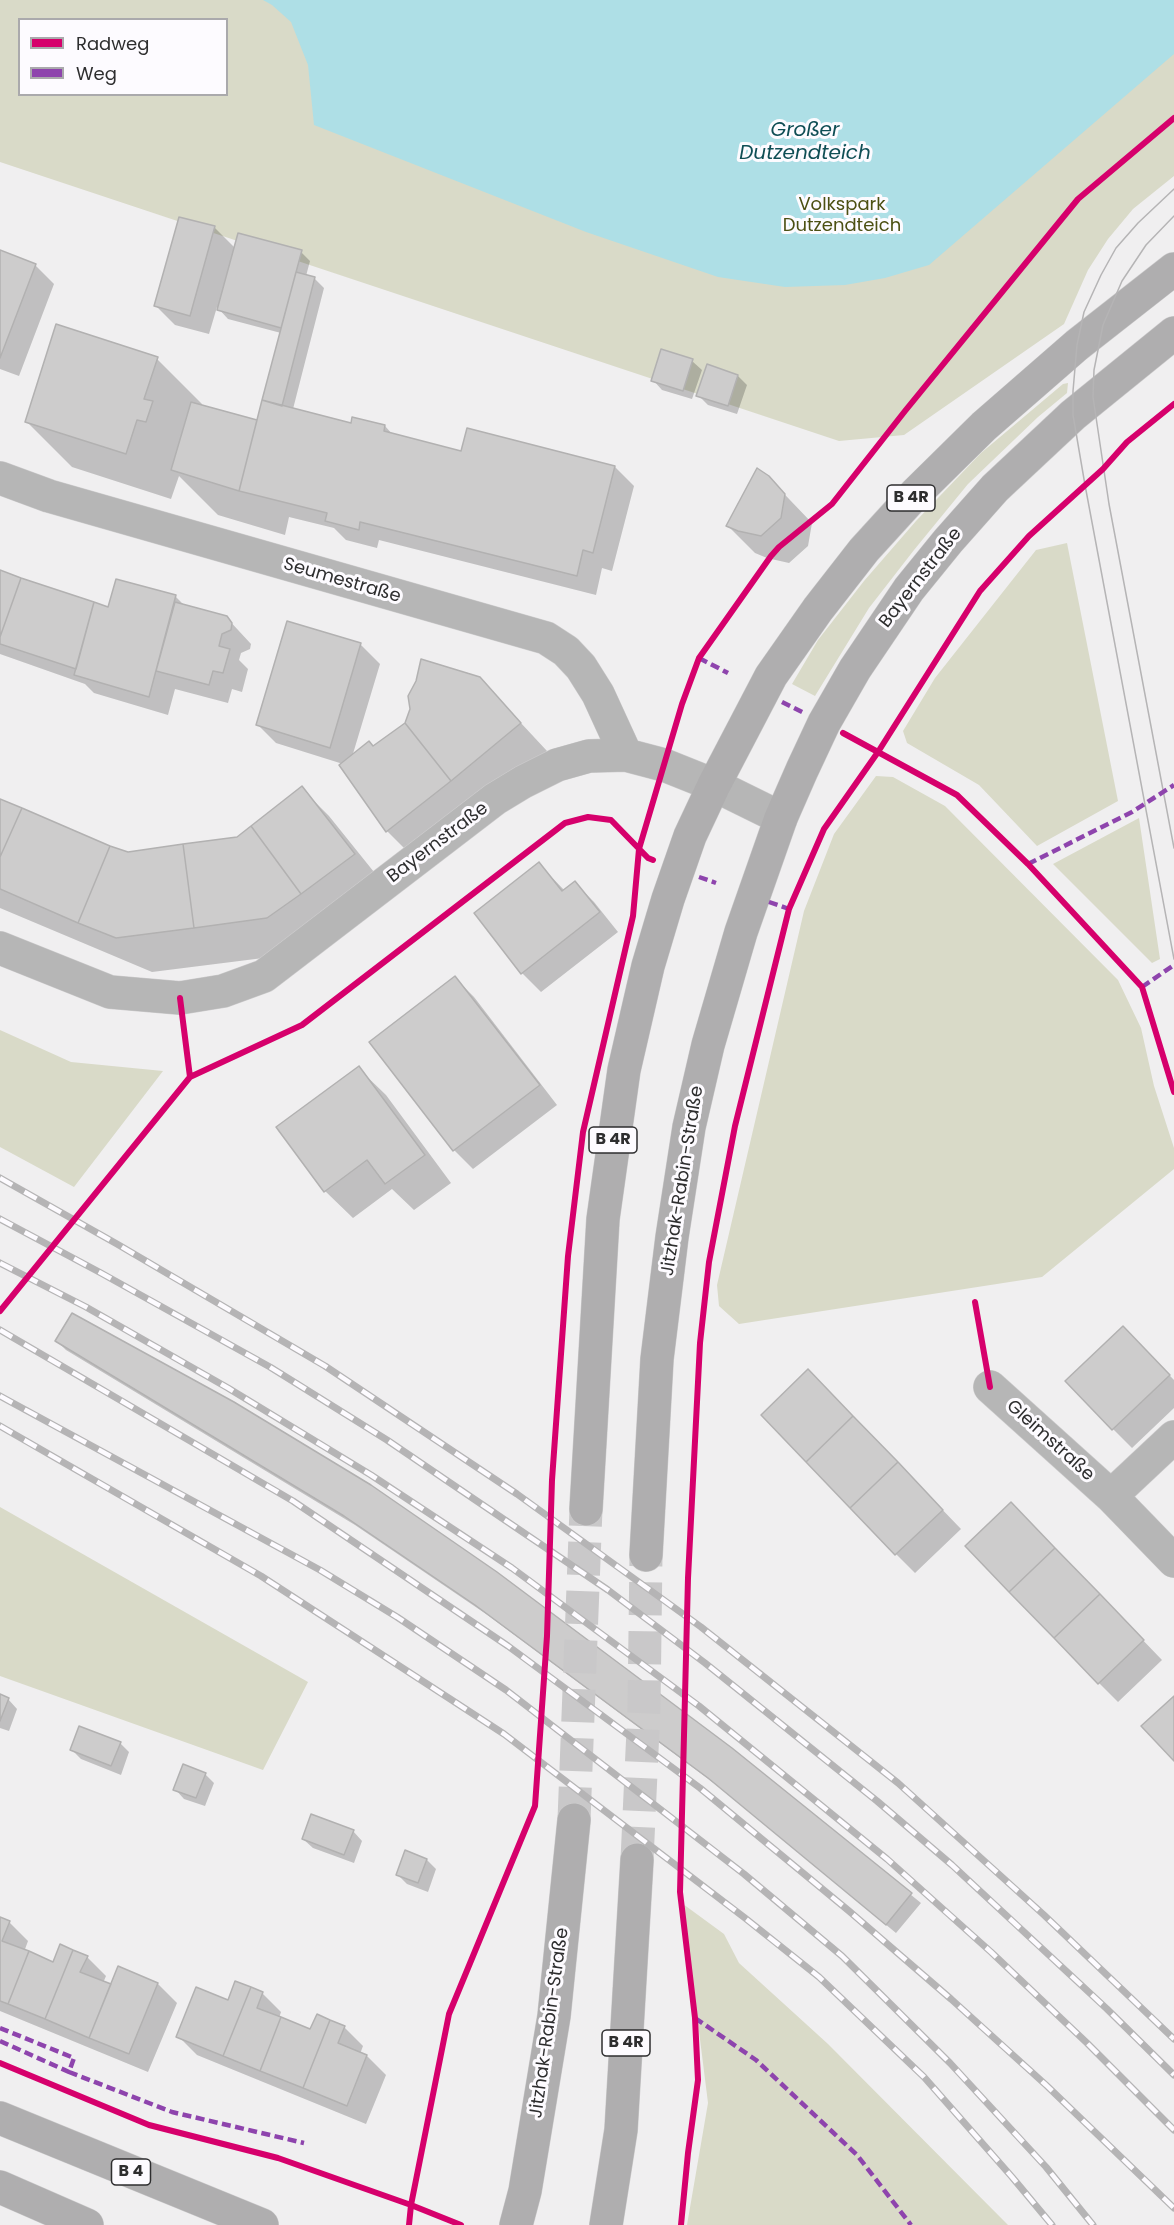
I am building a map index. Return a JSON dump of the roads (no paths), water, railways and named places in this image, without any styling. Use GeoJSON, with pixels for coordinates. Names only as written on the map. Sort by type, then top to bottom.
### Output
{"type":"FeatureCollection","features":[{"type":"Feature","properties":{"kind":"main road","name":"B 4R"},"geometry":{"type":"LineString","coordinates":[[586,1509],[603,1219],[624,1070],[645,977],[668,899],[690,836],[714,785],[771,676],[818,609],[864,550],[916,493],[984,426],[1077,345],[1174,269]]}},
{"type":"Feature","properties":{"kind":"main road","name":"Bayernstraße"},"geometry":{"type":"LineString","coordinates":[[781,818],[824,723],[855,669],[928,565],[995,488],[1093,397],[1174,333]]}},
{"type":"Feature","properties":{"kind":"main road","name":"Jitzhak-Rabin-Straße"},"geometry":{"type":"LineString","coordinates":[[646,1555],[657,1359],[681,1170],[699,1084],[721,997],[781,818]]}},
{"type":"Feature","properties":{"kind":"main road","name":"Jitzhak-Rabin-Straße"},"geometry":{"type":"LineString","coordinates":[[516,2225],[554,2016],[573,1820]]}},
{"type":"Feature","properties":{"kind":"main road","name":"B 4R"},"geometry":{"type":"LineString","coordinates":[[606,2225],[621,2130],[637,1860]]}},
{"type":"Feature","properties":{"kind":"main road","name":"B 4"},"geometry":{"type":"LineString","coordinates":[[0,2118],[262,2225]]}},
{"type":"Feature","properties":{"kind":"main road"},"geometry":{"type":"LineString","coordinates":[[0,2187],[87,2225]]}},
{"type":"Feature","properties":{"kind":"street","name":"Seumestraße"},"geometry":{"type":"LineString","coordinates":[[0,478],[60,500],[546,638],[567,651],[581,667],[598,693],[626,755]]}},
{"type":"Feature","properties":{"kind":"street","name":"Bayernstraße"},"geometry":{"type":"LineString","coordinates":[[0,948],[110,992],[180,998],[224,991],[264,976],[495,799],[557,765],[589,756],[626,755],[664,765],[714,785],[781,818]]}},
{"type":"Feature","properties":{"kind":"street","name":"Gleimstraße"},"geometry":{"type":"LineString","coordinates":[[990,1387],[1111,1496],[1174,1561]]}},
{"type":"Feature","properties":{"kind":"street","name":"Gleimstraße"},"geometry":{"type":"LineString","coordinates":[[1111,1496],[1174,1437]]}},
{"type":"Feature","properties":{"kind":"water","name":"Großer Dutzendteich"},"geometry":{"type":"Polygon","coordinates":[[[263,0],[1174,0],[1174,54],[929,265],[885,278],[845,285],[785,287],[718,277],[586,232],[314,125],[308,65],[291,22],[263,0]]]}},
{"type":"Feature","properties":{"kind":"tunnel"},"geometry":{"type":"LineString","coordinates":[[574,1820],[586,1509]]}},
{"type":"Feature","properties":{"kind":"tunnel"},"geometry":{"type":"LineString","coordinates":[[637,1860],[644,1708],[646,1555]]}},
{"type":"Feature","properties":{"kind":"tram line"},"geometry":{"type":"LineString","coordinates":[[1174,189],[1138,223],[1116,248],[1101,275],[1084,312],[1077,345],[1073,391],[1073,415],[1085,485],[1174,959]]}},
{"type":"Feature","properties":{"kind":"tram line"},"geometry":{"type":"LineString","coordinates":[[1174,216],[1146,245],[1122,281],[1103,325],[1094,370],[1093,397],[1109,504],[1174,848]]}},
{"type":"Feature","properties":{"kind":"railway"},"geometry":{"type":"LineString","coordinates":[[0,1178],[325,1366],[517,1494],[701,1627],[898,1783],[1044,1915],[1174,2039]]}},
{"type":"Feature","properties":{"kind":"railway"},"geometry":{"type":"LineString","coordinates":[[0,1219],[270,1367],[387,1440],[608,1590],[705,1663],[877,1801],[952,1865],[1107,2009],[1174,2075]]}},
{"type":"Feature","properties":{"kind":"railway"},"geometry":{"type":"LineString","coordinates":[[0,1263],[86,1307],[228,1388],[371,1475],[512,1568],[699,1706],[887,1859],[991,1952],[1174,2130]]}},
{"type":"Feature","properties":{"kind":"railway"},"geometry":{"type":"LineString","coordinates":[[0,1330],[293,1501],[508,1646],[700,1788],[951,1999],[1046,2085],[1174,2208]]}},
{"type":"Feature","properties":{"kind":"railway"},"geometry":{"type":"LineString","coordinates":[[0,1396],[320,1570],[397,1617],[506,1690],[744,1874],[842,1956],[950,2063],[1046,2167],[1093,2225]]}},
{"type":"Feature","properties":{"kind":"railway"},"geometry":{"type":"LineString","coordinates":[[0,1426],[261,1576],[504,1734],[819,1977],[924,2077],[1052,2225]]}},
{"type":"Feature","properties":{"kind":"park label","name":"Volkspark Dutzendteich"},"geometry":{"type":"Point","coordinates":[842,215]}}]}
